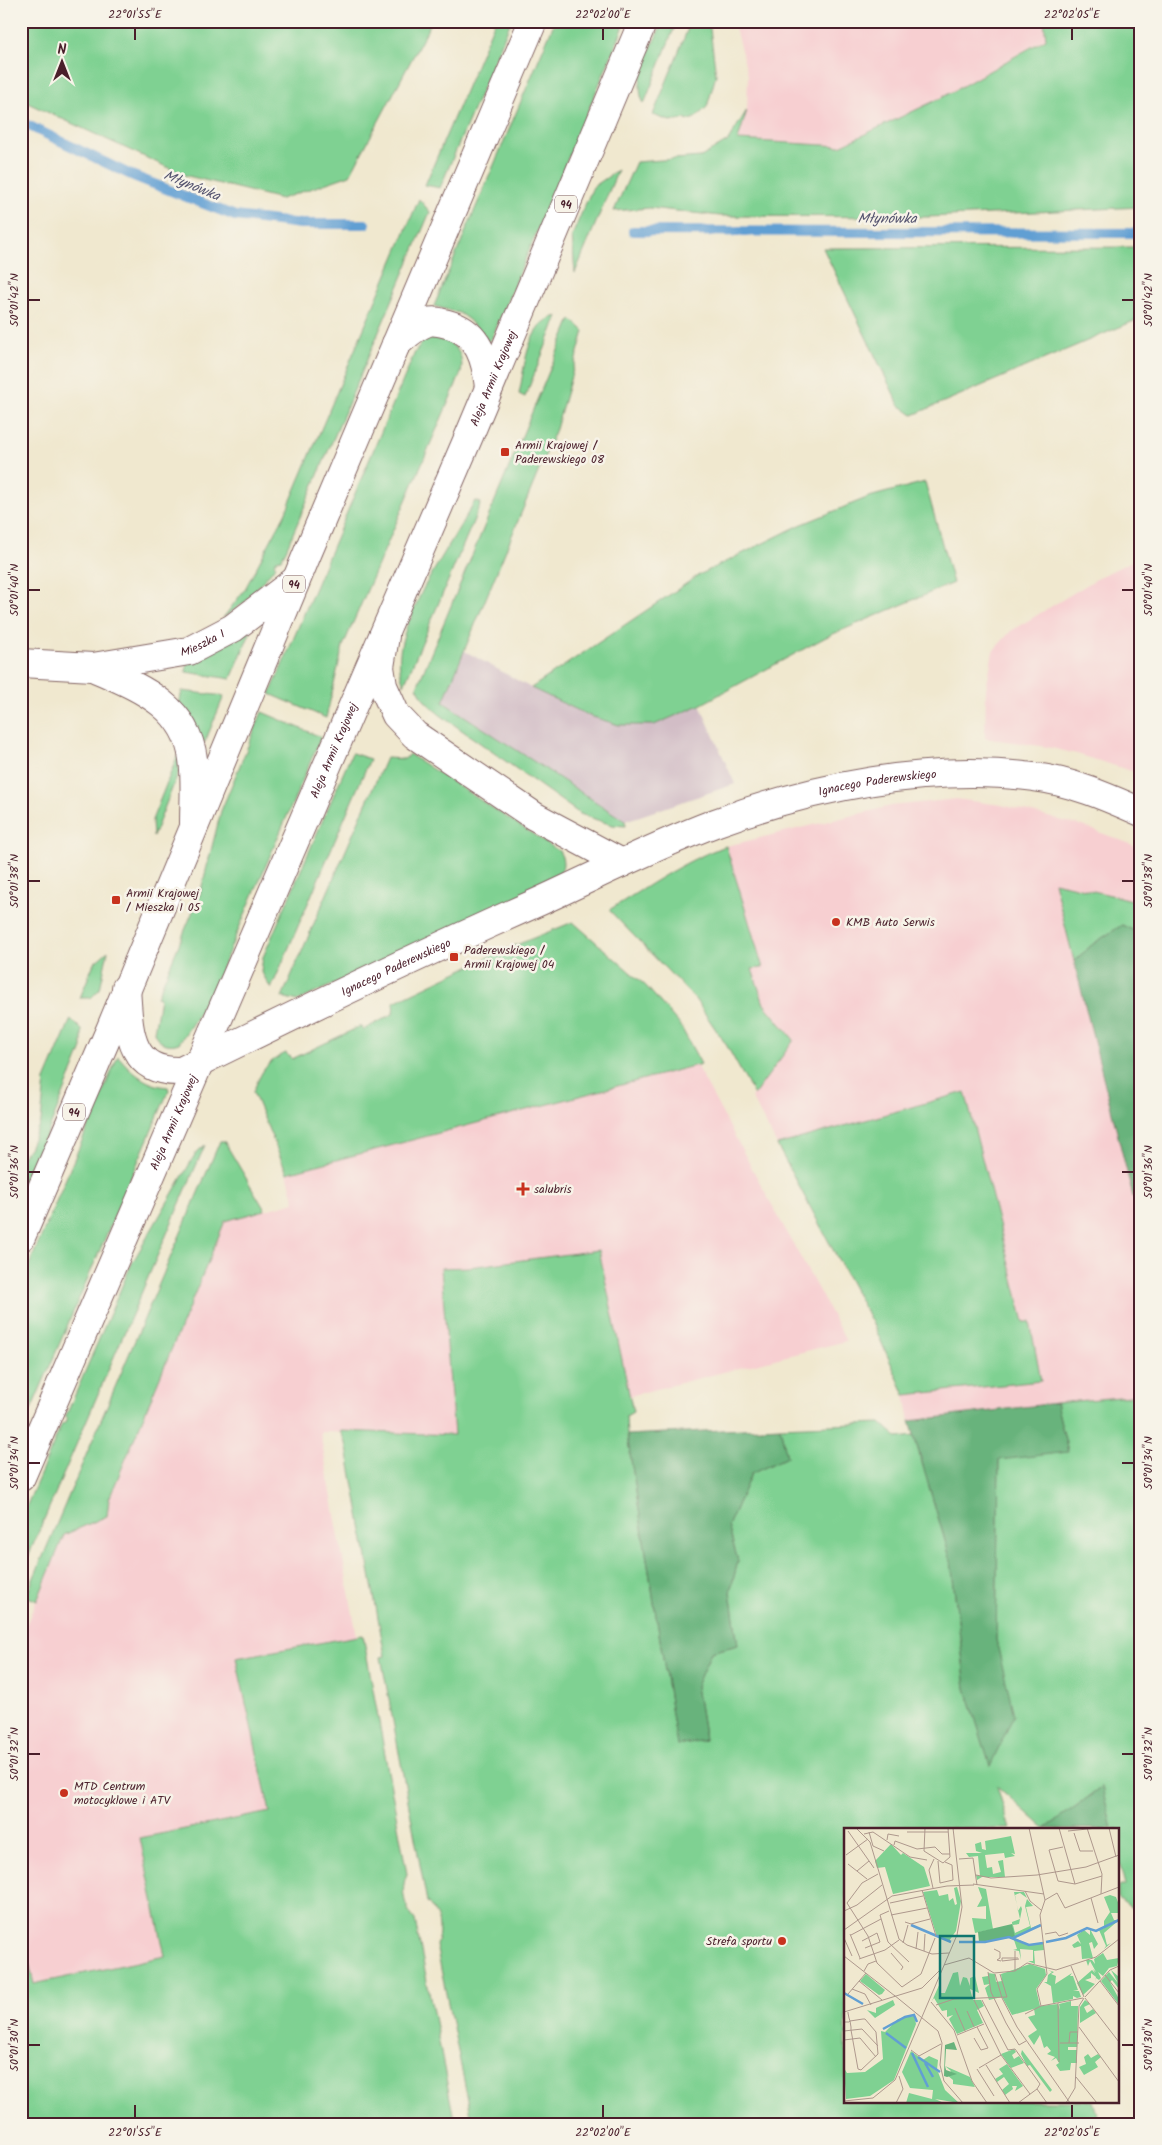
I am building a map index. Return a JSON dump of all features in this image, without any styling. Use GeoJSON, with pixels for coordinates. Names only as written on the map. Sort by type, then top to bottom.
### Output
{"type":"FeatureCollection","features":[{"type":"Feature","properties":{"kind":"main road","name":"94"},"geometry":{"type":"LineString","coordinates":[[21,1237],[296,580],[533,21]]}},
{"type":"Feature","properties":{"kind":"main road","name":"Aleja Armii Krajowej"},"geometry":{"type":"LineString","coordinates":[[21,1477],[489,387],[643,21]]}},
{"type":"Feature","properties":{"kind":"main road"},"geometry":{"type":"LineString","coordinates":[[396,344],[416,328],[430,322],[440,322],[457,327],[474,339],[484,355],[489,387]]}},
{"type":"Feature","properties":{"kind":"main road","name":"Mieszka I"},"geometry":{"type":"LineString","coordinates":[[21,663],[93,667],[189,651],[233,628],[296,580]]}},
{"type":"Feature","properties":{"kind":"main road"},"geometry":{"type":"LineString","coordinates":[[386,628],[380,667],[384,686],[396,715],[415,735],[534,816],[622,863]]}},
{"type":"Feature","properties":{"kind":"main road","name":"Mieszka I"},"geometry":{"type":"LineString","coordinates":[[93,667],[146,691],[171,710],[181,723],[193,758],[194,825]]}},
{"type":"Feature","properties":{"kind":"main road","name":"Ignacego Paderewskiego"},"geometry":{"type":"LineString","coordinates":[[126,988],[130,1032],[137,1053],[152,1066],[168,1072],[181,1071],[310,1007],[622,863],[715,823],[772,806],[865,784],[922,776],[977,772],[1036,777],[1101,794],[1141,812]]}},
{"type":"Feature","properties":{"kind":"shaded area"},"geometry":{"type":"Polygon","coordinates":[[[733,21],[1044,21],[1046,38],[943,97],[840,146],[738,140],[747,110],[748,75],[733,21]]]}},
{"type":"Feature","properties":{"kind":"shaded area"},"geometry":{"type":"Polygon","coordinates":[[[1141,557],[1141,774],[1077,754],[1047,747],[985,738],[986,689],[993,651],[1011,631],[1103,575],[1141,557]]]}},
{"type":"Feature","properties":{"kind":"shaded area"},"geometry":{"type":"Polygon","coordinates":[[[463,650],[531,688],[590,716],[654,725],[700,705],[735,784],[625,821],[443,702],[463,650]]]}},
{"type":"Feature","properties":{"kind":"shaded area"},"geometry":{"type":"Polygon","coordinates":[[[956,799],[1001,805],[1083,826],[1141,848],[1141,902],[1054,882],[1141,1228],[1141,1395],[910,1421],[905,1395],[1041,1381],[1029,1322],[1024,1323],[965,1092],[777,1145],[751,1097],[794,1040],[764,1004],[752,969],[763,967],[726,846],[891,806],[956,799]]]}},
{"type":"Feature","properties":{"kind":"shaded area"},"geometry":{"type":"Polygon","coordinates":[[[696,1065],[846,1341],[629,1396],[599,1251],[469,1267],[441,1268],[454,1435],[320,1432],[357,1636],[270,1812],[140,1838],[164,1956],[33,1984],[21,1929],[21,1637],[64,1535],[107,1516],[109,1499],[225,1221],[295,1202],[287,1173],[696,1065]]]}},
{"type":"Feature","properties":{"kind":"green space"},"geometry":{"type":"Polygon","coordinates":[[[21,21],[432,21],[350,175],[281,199],[184,175],[21,100],[21,21]]]}},
{"type":"Feature","properties":{"kind":"green space"},"geometry":{"type":"Polygon","coordinates":[[[495,21],[511,21],[440,188],[425,185],[495,21]]]}},
{"type":"Feature","properties":{"kind":"green space"},"geometry":{"type":"Polygon","coordinates":[[[555,21],[626,21],[492,338],[488,342],[469,320],[459,313],[434,306],[555,21]]]}},
{"type":"Feature","properties":{"kind":"green space"},"geometry":{"type":"Polygon","coordinates":[[[663,21],[677,21],[644,104],[640,84],[642,73],[663,21]]]}},
{"type":"Feature","properties":{"kind":"green space"},"geometry":{"type":"Polygon","coordinates":[[[691,21],[709,21],[716,75],[707,107],[695,118],[687,121],[686,119],[670,121],[653,115],[691,21]]]}},
{"type":"Feature","properties":{"kind":"green space"},"geometry":{"type":"Polygon","coordinates":[[[1044,21],[1141,21],[1141,207],[928,217],[720,216],[650,208],[614,211],[636,162],[701,157],[728,141],[747,110],[738,140],[840,146],[943,97],[1046,39],[1044,21]]]}},
{"type":"Feature","properties":{"kind":"green space"},"geometry":{"type":"Polygon","coordinates":[[[618,170],[575,273],[572,236],[582,212],[593,187],[618,170]]]}},
{"type":"Feature","properties":{"kind":"green space"},"geometry":{"type":"Polygon","coordinates":[[[419,199],[430,212],[286,550],[281,559],[276,560],[274,564],[276,566],[245,602],[223,618],[245,589],[285,514],[419,199]]]}},
{"type":"Feature","properties":{"kind":"green space"},"geometry":{"type":"Polygon","coordinates":[[[1141,247],[1141,318],[913,415],[899,405],[823,248],[1141,247]]]}},
{"type":"Feature","properties":{"kind":"green space"},"geometry":{"type":"Polygon","coordinates":[[[558,316],[525,397],[519,394],[533,336],[547,320],[558,316]]]}},
{"type":"Feature","properties":{"kind":"green space"},"geometry":{"type":"Polygon","coordinates":[[[571,319],[584,331],[556,429],[443,702],[625,821],[626,826],[612,825],[580,814],[439,714],[425,701],[417,687],[571,319]]]}},
{"type":"Feature","properties":{"kind":"green space"},"geometry":{"type":"Polygon","coordinates":[[[434,338],[447,342],[457,349],[462,366],[461,373],[343,646],[326,718],[270,694],[415,352],[424,341],[434,338]]]}},
{"type":"Feature","properties":{"kind":"green space"},"geometry":{"type":"Polygon","coordinates":[[[925,482],[953,583],[826,637],[700,705],[654,725],[619,725],[590,716],[531,688],[699,575],[800,525],[869,497],[925,482]]]}},
{"type":"Feature","properties":{"kind":"green space"},"geometry":{"type":"Polygon","coordinates":[[[475,501],[481,503],[404,685],[400,668],[400,652],[409,620],[412,618],[412,613],[424,587],[475,501]]]}},
{"type":"Feature","properties":{"kind":"green space"},"geometry":{"type":"Polygon","coordinates":[[[251,631],[231,679],[186,672],[188,660],[251,631]]]}},
{"type":"Feature","properties":{"kind":"green space"},"geometry":{"type":"Polygon","coordinates":[[[182,691],[224,696],[205,742],[202,742],[179,704],[182,691]]]}},
{"type":"Feature","properties":{"kind":"green space"},"geometry":{"type":"Polygon","coordinates":[[[262,712],[321,737],[203,1012],[200,1012],[179,1043],[167,1044],[158,1039],[154,1032],[160,998],[157,997],[200,894],[221,811],[262,712]]]}},
{"type":"Feature","properties":{"kind":"green space"},"geometry":{"type":"Polygon","coordinates":[[[179,752],[179,771],[153,837],[152,820],[179,752]]]}},
{"type":"Feature","properties":{"kind":"green space"},"geometry":{"type":"Polygon","coordinates":[[[352,753],[370,759],[271,989],[261,971],[263,957],[352,753]]]}},
{"type":"Feature","properties":{"kind":"green space"},"geometry":{"type":"Polygon","coordinates":[[[409,754],[559,851],[563,863],[560,873],[555,880],[298,1001],[282,997],[386,758],[405,759],[409,754]]]}},
{"type":"Feature","properties":{"kind":"green space"},"geometry":{"type":"Polygon","coordinates":[[[726,846],[763,968],[752,969],[764,1004],[794,1040],[754,1095],[727,1046],[695,999],[609,910],[681,866],[726,846]]]}},
{"type":"Feature","properties":{"kind":"green space"},"geometry":{"type":"Polygon","coordinates":[[[1054,882],[1141,902],[1141,934],[1122,925],[1093,944],[1074,961],[1054,882]]]}},
{"type":"Feature","properties":{"kind":"green space"},"geometry":{"type":"Polygon","coordinates":[[[573,922],[646,986],[680,1025],[701,1064],[287,1173],[253,1092],[265,1068],[273,1060],[286,1053],[292,1059],[361,1026],[363,1030],[393,1014],[394,1002],[499,952],[573,922]]]}},
{"type":"Feature","properties":{"kind":"green space"},"geometry":{"type":"Polygon","coordinates":[[[1122,925],[1141,934],[1141,1228],[1074,961],[1093,944],[1122,925]]]}},
{"type":"Feature","properties":{"kind":"green space"},"geometry":{"type":"Polygon","coordinates":[[[108,951],[100,989],[91,998],[80,998],[94,963],[108,951]]]}},
{"type":"Feature","properties":{"kind":"green space"},"geometry":{"type":"Polygon","coordinates":[[[71,1019],[82,1030],[82,1048],[21,1195],[21,1158],[29,1148],[41,1121],[45,1080],[71,1019]]]}},
{"type":"Feature","properties":{"kind":"green space"},"geometry":{"type":"Polygon","coordinates":[[[118,1056],[129,1068],[146,1081],[168,1087],[169,1090],[21,1433],[21,1284],[118,1056]]]}},
{"type":"Feature","properties":{"kind":"green space"},"geometry":{"type":"Polygon","coordinates":[[[965,1092],[1024,1322],[1030,1322],[1041,1381],[905,1395],[876,1330],[777,1145],[965,1092]]]}},
{"type":"Feature","properties":{"kind":"green space"},"geometry":{"type":"Polygon","coordinates":[[[220,1141],[224,1141],[265,1210],[225,1221],[109,1499],[107,1516],[64,1535],[37,1601],[26,1596],[220,1141]]]}},
{"type":"Feature","properties":{"kind":"green space"},"geometry":{"type":"Polygon","coordinates":[[[205,1145],[21,1573],[21,1519],[62,1424],[65,1423],[67,1418],[65,1418],[131,1265],[196,1153],[205,1145]]]}},
{"type":"Feature","properties":{"kind":"green space"},"geometry":{"type":"Polygon","coordinates":[[[599,1250],[633,1412],[626,1416],[627,1435],[677,1745],[705,1740],[696,1686],[711,1652],[738,1645],[730,1592],[738,1561],[728,1526],[751,1474],[787,1457],[780,1427],[881,1423],[898,1438],[914,1436],[951,1561],[966,1688],[990,1765],[1013,1715],[996,1640],[999,1459],[1068,1451],[1056,1403],[1141,1395],[1141,1915],[1120,1899],[1120,1886],[1125,1885],[1120,1865],[1120,1828],[1112,1828],[1102,1787],[1046,1828],[1044,1828],[997,1786],[1010,1828],[844,1828],[844,2102],[1093,2102],[1100,2124],[473,2124],[436,1945],[439,1934],[438,1922],[437,1917],[427,1902],[381,1657],[385,1656],[346,1443],[340,1431],[454,1435],[441,1268],[469,1267],[599,1250]]]}},
{"type":"Feature","properties":{"kind":"green space"},"geometry":{"type":"Polygon","coordinates":[[[1056,1403],[1068,1452],[999,1460],[996,1640],[1014,1715],[990,1766],[966,1688],[951,1561],[910,1421],[1056,1403]]]}},
{"type":"Feature","properties":{"kind":"green space"},"geometry":{"type":"Polygon","coordinates":[[[780,1427],[787,1457],[751,1474],[728,1526],[738,1561],[730,1592],[738,1645],[711,1652],[696,1686],[705,1740],[677,1745],[627,1435],[780,1427]]]}},
{"type":"Feature","properties":{"kind":"green space"},"geometry":{"type":"Polygon","coordinates":[[[363,1635],[407,1874],[404,1898],[415,1920],[455,2124],[21,2124],[21,1929],[34,1984],[165,1956],[140,1838],[270,1812],[236,1658],[363,1635]]]}},
{"type":"Feature","properties":{"kind":"green space"},"geometry":{"type":"Polygon","coordinates":[[[1102,1787],[1112,1828],[1046,1828],[1102,1787]]]}},
{"type":"Feature","properties":{"kind":"waterway","name":"Młynówka"},"geometry":{"type":"LineString","coordinates":[[21,122],[131,175],[235,216],[301,224],[365,224]]}},
{"type":"Feature","properties":{"kind":"waterway","name":"Młynówka"},"geometry":{"type":"LineString","coordinates":[[633,231],[1141,233]]}},
{"type":"Feature","properties":{"kind":"place","name":"Armii Krajowej / Paderewskiego 08"},"geometry":{"type":"Point","coordinates":[505,452]}},
{"type":"Feature","properties":{"kind":"place","name":"Armii Krajowej / Mieszka I 05"},"geometry":{"type":"Point","coordinates":[116,900]}},
{"type":"Feature","properties":{"kind":"place","name":"KMB Auto Serwis"},"geometry":{"type":"Point","coordinates":[836,922]}},
{"type":"Feature","properties":{"kind":"place","name":"Paderewskiego / Armii Krajowej 04"},"geometry":{"type":"Point","coordinates":[454,957]}},
{"type":"Feature","properties":{"kind":"place","name":"salubris"},"geometry":{"type":"Point","coordinates":[523,1189]}},
{"type":"Feature","properties":{"kind":"place","name":"MTD Centrum motocyklowe i ATV"},"geometry":{"type":"Point","coordinates":[64,1793]}},
{"type":"Feature","properties":{"kind":"place","name":"Strefa sportu"},"geometry":{"type":"Point","coordinates":[782,1941]}}]}
